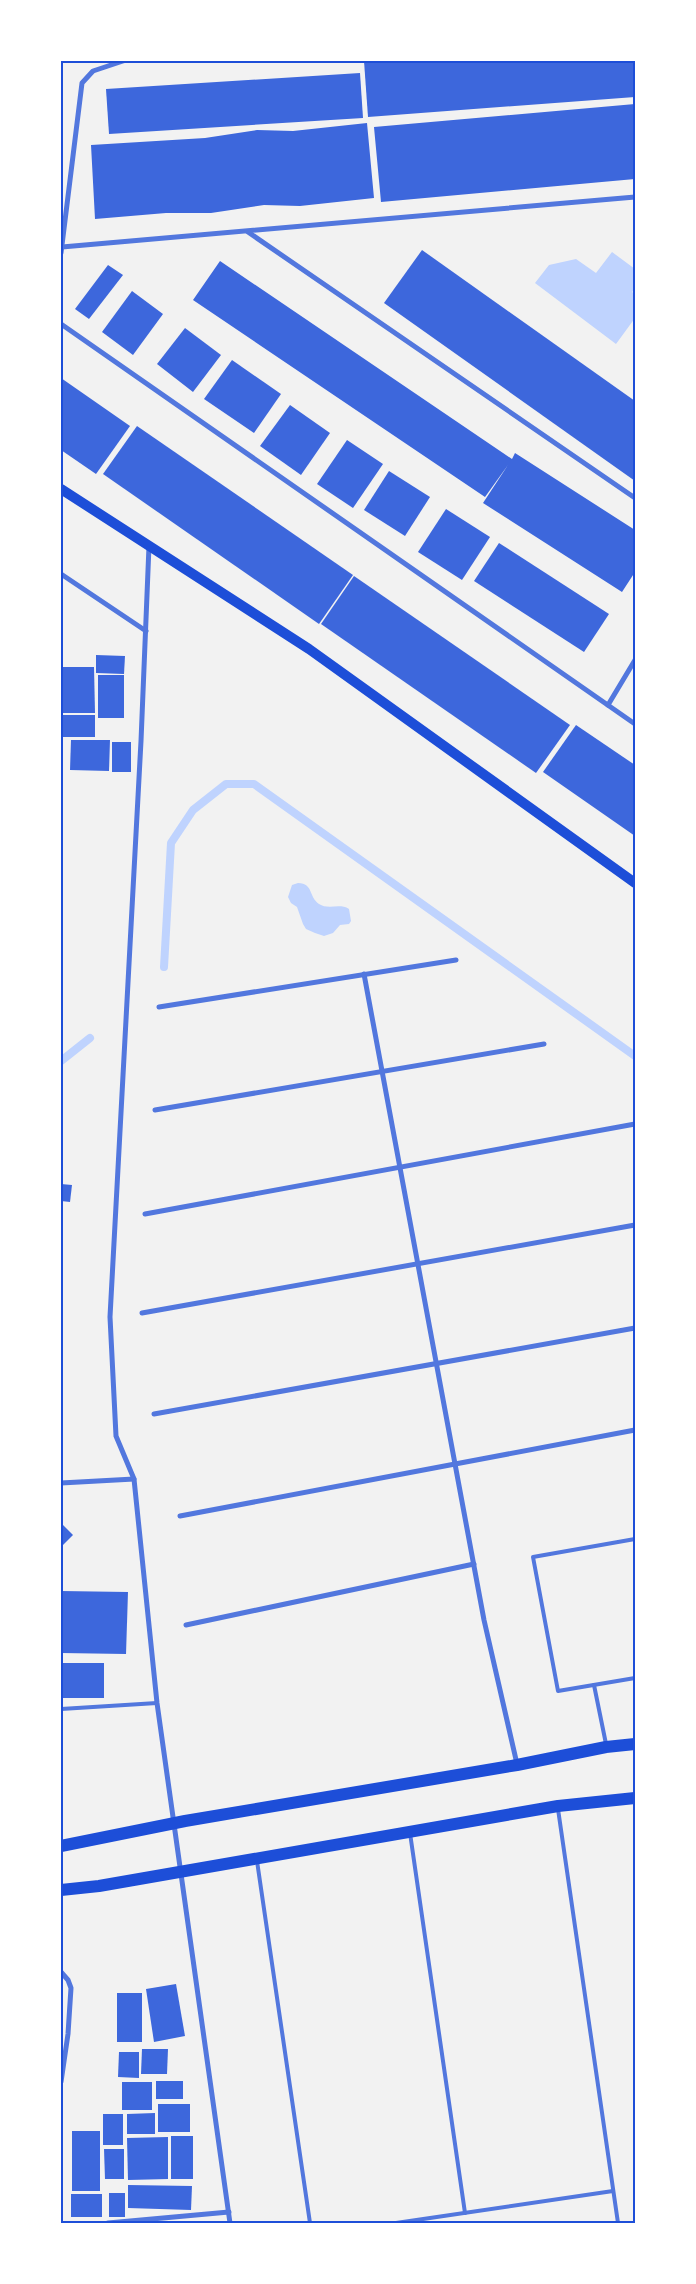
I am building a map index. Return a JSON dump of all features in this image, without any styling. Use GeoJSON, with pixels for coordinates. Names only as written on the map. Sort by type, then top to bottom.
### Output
{"type":"FeatureCollection","features":[{"type":"Feature","properties":{"kind":"main road"},"geometry":{"type":"LineString","coordinates":[[61,489],[309,649],[635,883]]}},
{"type":"Feature","properties":{"kind":"main road"},"geometry":{"type":"LineString","coordinates":[[61,1846],[185,1821],[517,1765],[606,1747],[635,1744]]}},
{"type":"Feature","properties":{"kind":"main road"},"geometry":{"type":"LineString","coordinates":[[61,1890],[99,1886],[558,1806],[635,1798]]}},
{"type":"Feature","properties":{"kind":"street"},"geometry":{"type":"LineString","coordinates":[[123,61],[93,71],[82,83],[62,250],[635,197]]}},
{"type":"Feature","properties":{"kind":"street"},"geometry":{"type":"LineString","coordinates":[[248,232],[635,498]]}},
{"type":"Feature","properties":{"kind":"street"},"geometry":{"type":"LineString","coordinates":[[61,324],[635,724]]}},
{"type":"Feature","properties":{"kind":"street"},"geometry":{"type":"LineString","coordinates":[[149,546],[110,1317],[116,1436],[134,1479],[156,1703],[186,1902],[230,2223]]}},
{"type":"Feature","properties":{"kind":"street"},"geometry":{"type":"LineString","coordinates":[[61,574],[146,632]]}},
{"type":"Feature","properties":{"kind":"street"},"geometry":{"type":"LineString","coordinates":[[608,705],[635,660]]}},
{"type":"Feature","properties":{"kind":"street"},"geometry":{"type":"LineString","coordinates":[[159,1007],[456,960]]}},
{"type":"Feature","properties":{"kind":"street"},"geometry":{"type":"LineString","coordinates":[[364,974],[484,1620],[517,1765]]}},
{"type":"Feature","properties":{"kind":"street"},"geometry":{"type":"LineString","coordinates":[[155,1110],[544,1044]]}},
{"type":"Feature","properties":{"kind":"street"},"geometry":{"type":"LineString","coordinates":[[145,1214],[635,1124]]}},
{"type":"Feature","properties":{"kind":"street"},"geometry":{"type":"LineString","coordinates":[[142,1313],[635,1225]]}},
{"type":"Feature","properties":{"kind":"street"},"geometry":{"type":"LineString","coordinates":[[154,1414],[635,1328]]}},
{"type":"Feature","properties":{"kind":"street"},"geometry":{"type":"LineString","coordinates":[[180,1516],[635,1430]]}},
{"type":"Feature","properties":{"kind":"street"},"geometry":{"type":"LineString","coordinates":[[61,1483],[134,1479]]}},
{"type":"Feature","properties":{"kind":"street"},"geometry":{"type":"LineString","coordinates":[[186,1624],[474,1564]]}},
{"type":"Feature","properties":{"kind":"street"},"geometry":{"type":"LineString","coordinates":[[61,1972],[71,1988],[68,2034],[61,2082]]}},
{"type":"Feature","properties":{"kind":"street"},"geometry":{"type":"LineString","coordinates":[[108,2223],[229,2212]]}},
{"type":"Feature","properties":{"kind":"lane"},"geometry":{"type":"LineString","coordinates":[[635,1539],[533,1557],[558,1691],[635,1678]]}},
{"type":"Feature","properties":{"kind":"lane"},"geometry":{"type":"LineString","coordinates":[[594,1685],[606,1747]]}},
{"type":"Feature","properties":{"kind":"lane"},"geometry":{"type":"LineString","coordinates":[[61,1709],[156,1703]]}},
{"type":"Feature","properties":{"kind":"lane"},"geometry":{"type":"LineString","coordinates":[[558,1806],[618,2223]]}},
{"type":"Feature","properties":{"kind":"lane"},"geometry":{"type":"LineString","coordinates":[[410,1831],[465,2213]]}},
{"type":"Feature","properties":{"kind":"lane"},"geometry":{"type":"LineString","coordinates":[[257,1857],[310,2223]]}},
{"type":"Feature","properties":{"kind":"lane"},"geometry":{"type":"LineString","coordinates":[[396,2223],[613,2191]]}},
{"type":"Feature","properties":{"kind":"water"},"geometry":{"type":"Polygon","coordinates":[[[612,252],[635,269],[635,289],[632,292],[635,294],[635,318],[616,344],[535,283],[549,265],[576,259],[596,273],[612,252]]]}},
{"type":"Feature","properties":{"kind":"water"},"geometry":{"type":"Polygon","coordinates":[[[298,883],[309,888],[319,904],[349,909],[351,921],[349,924],[340,925],[333,933],[324,936],[306,929],[297,907],[291,903],[288,897],[292,885],[298,883]]]}},
{"type":"Feature","properties":{"kind":"building"},"geometry":{"type":"Polygon","coordinates":[[[364,61],[635,61],[635,97],[368,117],[364,61]]]}},
{"type":"Feature","properties":{"kind":"building"},"geometry":{"type":"Polygon","coordinates":[[[360,73],[363,118],[109,134],[106,89],[360,73]]]}},
{"type":"Feature","properties":{"kind":"building"},"geometry":{"type":"Polygon","coordinates":[[[635,104],[635,179],[381,202],[374,127],[635,104]]]}},
{"type":"Feature","properties":{"kind":"building"},"geometry":{"type":"Polygon","coordinates":[[[367,123],[374,198],[300,206],[264,205],[211,213],[166,213],[95,219],[91,145],[205,138],[257,130],[293,131],[367,123]]]}},
{"type":"Feature","properties":{"kind":"building"},"geometry":{"type":"Polygon","coordinates":[[[422,250],[635,401],[635,481],[384,303],[422,250]]]}},
{"type":"Feature","properties":{"kind":"building"},"geometry":{"type":"Polygon","coordinates":[[[220,261],[512,459],[515,453],[635,530],[635,572],[622,592],[483,503],[508,465],[485,497],[193,300],[220,261]]]}},
{"type":"Feature","properties":{"kind":"building"},"geometry":{"type":"Polygon","coordinates":[[[108,265],[123,275],[89,319],[75,309],[108,265]]]}},
{"type":"Feature","properties":{"kind":"building"},"geometry":{"type":"Polygon","coordinates":[[[132,291],[163,314],[133,355],[102,332],[132,291]]]}},
{"type":"Feature","properties":{"kind":"building"},"geometry":{"type":"Polygon","coordinates":[[[185,328],[221,355],[193,392],[157,364],[185,328]]]}},
{"type":"Feature","properties":{"kind":"building"},"geometry":{"type":"Polygon","coordinates":[[[232,360],[281,394],[254,433],[204,399],[232,360]]]}},
{"type":"Feature","properties":{"kind":"building"},"geometry":{"type":"Polygon","coordinates":[[[61,378],[130,426],[96,474],[61,450],[61,378]]]}},
{"type":"Feature","properties":{"kind":"building"},"geometry":{"type":"Polygon","coordinates":[[[290,405],[330,433],[301,475],[260,446],[290,405]]]}},
{"type":"Feature","properties":{"kind":"building"},"geometry":{"type":"Polygon","coordinates":[[[137,426],[353,575],[319,624],[103,474],[137,426]]]}},
{"type":"Feature","properties":{"kind":"building"},"geometry":{"type":"Polygon","coordinates":[[[347,440],[383,464],[353,508],[317,484],[347,440]]]}},
{"type":"Feature","properties":{"kind":"building"},"geometry":{"type":"Polygon","coordinates":[[[389,471],[430,497],[405,536],[364,510],[389,471]]]}},
{"type":"Feature","properties":{"kind":"building"},"geometry":{"type":"Polygon","coordinates":[[[446,509],[490,537],[462,580],[418,552],[446,509]]]}},
{"type":"Feature","properties":{"kind":"building"},"geometry":{"type":"Polygon","coordinates":[[[499,543],[609,614],[584,652],[474,581],[499,543]]]}},
{"type":"Feature","properties":{"kind":"building"},"geometry":{"type":"Polygon","coordinates":[[[354,576],[570,725],[536,773],[321,624],[354,576]]]}},
{"type":"Feature","properties":{"kind":"building"},"geometry":{"type":"Polygon","coordinates":[[[96,655],[125,656],[124,674],[96,673],[96,655]]]}},
{"type":"Feature","properties":{"kind":"building"},"geometry":{"type":"Polygon","coordinates":[[[62,667],[94,667],[95,713],[63,713],[62,667]]]}},
{"type":"Feature","properties":{"kind":"building"},"geometry":{"type":"Polygon","coordinates":[[[98,675],[124,675],[124,718],[98,718],[98,675]]]}},
{"type":"Feature","properties":{"kind":"building"},"geometry":{"type":"Polygon","coordinates":[[[61,715],[95,715],[95,737],[61,737],[61,715]]]}},
{"type":"Feature","properties":{"kind":"building"},"geometry":{"type":"Polygon","coordinates":[[[576,725],[635,765],[635,836],[543,772],[576,725]]]}},
{"type":"Feature","properties":{"kind":"building"},"geometry":{"type":"Polygon","coordinates":[[[71,740],[110,740],[109,771],[70,770],[71,740]]]}},
{"type":"Feature","properties":{"kind":"building"},"geometry":{"type":"Polygon","coordinates":[[[112,742],[131,742],[131,772],[112,772],[112,742]]]}},
{"type":"Feature","properties":{"kind":"building"},"geometry":{"type":"Polygon","coordinates":[[[61,1184],[72,1185],[70,1202],[61,1201],[61,1184]]]}},
{"type":"Feature","properties":{"kind":"building"},"geometry":{"type":"Polygon","coordinates":[[[61,1523],[73,1535],[61,1547],[61,1523]]]}},
{"type":"Feature","properties":{"kind":"building"},"geometry":{"type":"Polygon","coordinates":[[[61,1591],[128,1592],[126,1654],[61,1653],[61,1591]]]}},
{"type":"Feature","properties":{"kind":"building"},"geometry":{"type":"Polygon","coordinates":[[[61,1663],[104,1663],[104,1698],[61,1698],[61,1663]]]}},
{"type":"Feature","properties":{"kind":"building"},"geometry":{"type":"Polygon","coordinates":[[[176,1984],[185,2036],[154,2042],[146,1989],[176,1984]]]}},
{"type":"Feature","properties":{"kind":"building"},"geometry":{"type":"Polygon","coordinates":[[[117,1993],[142,1993],[142,2042],[117,2042],[117,1993]]]}},
{"type":"Feature","properties":{"kind":"building"},"geometry":{"type":"Polygon","coordinates":[[[142,2049],[168,2049],[167,2074],[141,2074],[142,2049]]]}},
{"type":"Feature","properties":{"kind":"building"},"geometry":{"type":"Polygon","coordinates":[[[119,2052],[139,2052],[139,2078],[118,2077],[119,2052]]]}},
{"type":"Feature","properties":{"kind":"building"},"geometry":{"type":"Polygon","coordinates":[[[156,2081],[183,2081],[183,2099],[156,2099],[156,2081]]]}},
{"type":"Feature","properties":{"kind":"building"},"geometry":{"type":"Polygon","coordinates":[[[122,2082],[152,2082],[152,2110],[122,2110],[122,2082]]]}},
{"type":"Feature","properties":{"kind":"building"},"geometry":{"type":"Polygon","coordinates":[[[158,2104],[190,2104],[190,2132],[158,2132],[158,2104]]]}},
{"type":"Feature","properties":{"kind":"building"},"geometry":{"type":"Polygon","coordinates":[[[155,2113],[155,2134],[127,2134],[127,2114],[155,2113]]]}},
{"type":"Feature","properties":{"kind":"building"},"geometry":{"type":"Polygon","coordinates":[[[103,2114],[123,2114],[123,2145],[103,2145],[103,2114]]]}},
{"type":"Feature","properties":{"kind":"building"},"geometry":{"type":"Polygon","coordinates":[[[72,2131],[100,2131],[100,2191],[72,2191],[72,2131]]]}},
{"type":"Feature","properties":{"kind":"building"},"geometry":{"type":"Polygon","coordinates":[[[171,2136],[193,2136],[193,2179],[171,2179],[171,2136]]]}},
{"type":"Feature","properties":{"kind":"building"},"geometry":{"type":"Polygon","coordinates":[[[168,2137],[168,2179],[128,2180],[127,2138],[168,2137]]]}},
{"type":"Feature","properties":{"kind":"building"},"geometry":{"type":"Polygon","coordinates":[[[104,2149],[124,2149],[124,2179],[105,2179],[104,2149]]]}},
{"type":"Feature","properties":{"kind":"building"},"geometry":{"type":"Polygon","coordinates":[[[128,2185],[192,2186],[191,2210],[128,2208],[128,2185]]]}},
{"type":"Feature","properties":{"kind":"building"},"geometry":{"type":"Polygon","coordinates":[[[109,2193],[125,2193],[125,2217],[109,2217],[109,2193]]]}},
{"type":"Feature","properties":{"kind":"building"},"geometry":{"type":"Polygon","coordinates":[[[71,2194],[102,2194],[102,2217],[71,2217],[71,2194]]]}},
{"type":"Feature","properties":{"kind":"waterway"},"geometry":{"type":"LineString","coordinates":[[164,967],[171,843],[193,810],[226,784],[254,784],[635,1056]]}},
{"type":"Feature","properties":{"kind":"waterway"},"geometry":{"type":"LineString","coordinates":[[61,1061],[90,1038]]}}]}
